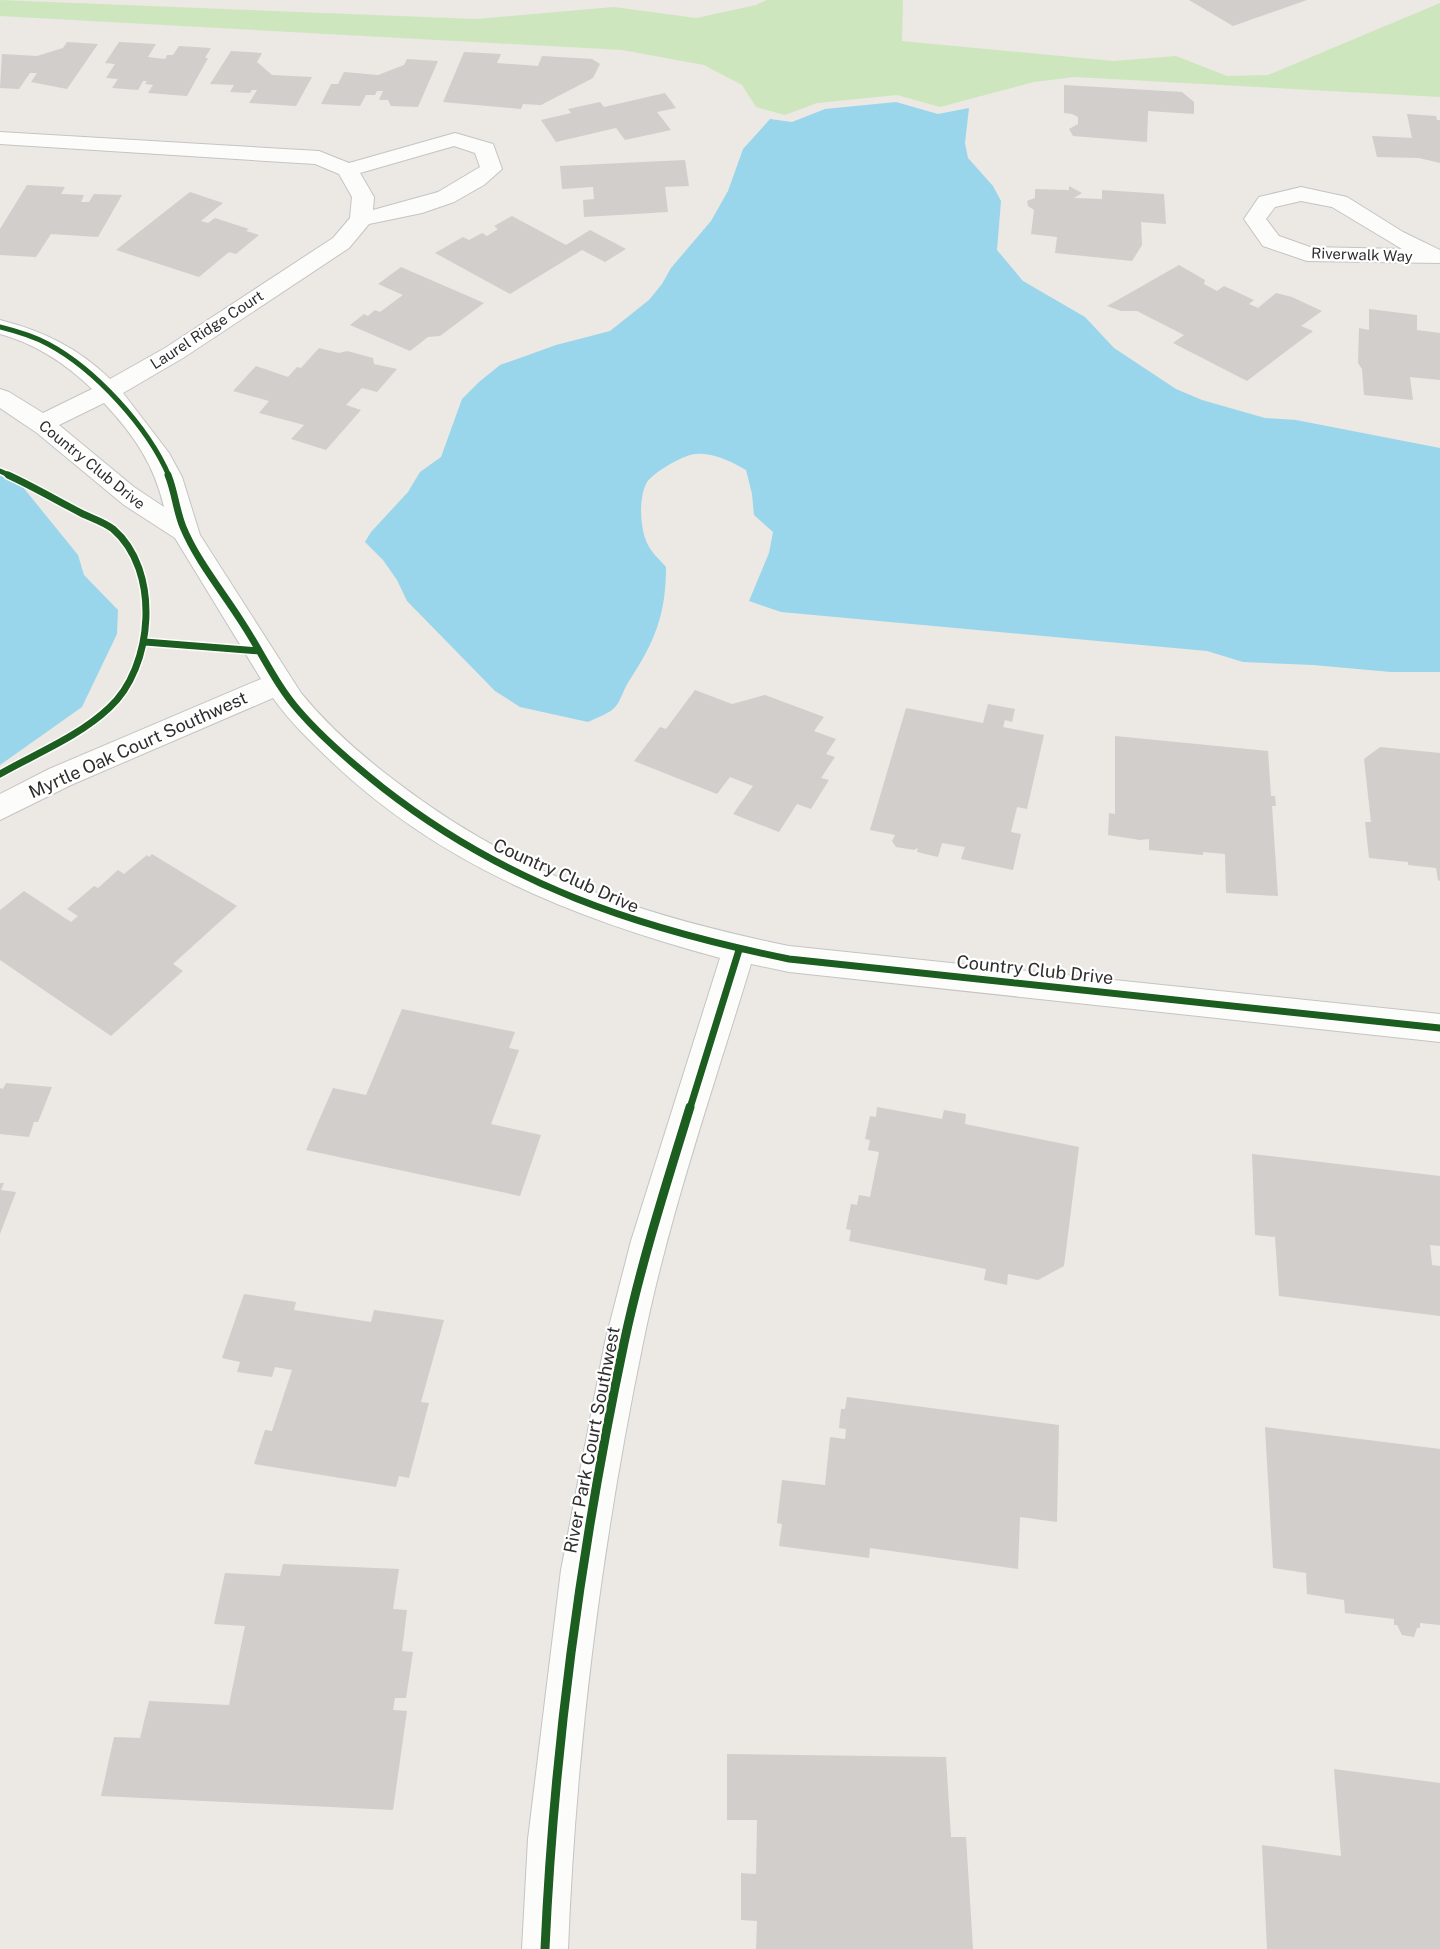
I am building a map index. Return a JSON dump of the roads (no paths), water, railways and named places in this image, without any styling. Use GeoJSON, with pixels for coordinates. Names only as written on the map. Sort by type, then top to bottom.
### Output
{"type":"FeatureCollection","features":[{"type":"Feature","properties":{"kind":"street"},"geometry":{"type":"LineString","coordinates":[[0,138],[319,158],[347,170],[363,197],[361,219],[441,200],[473,185],[491,169],[485,149],[455,139],[347,170]]}},
{"type":"Feature","properties":{"kind":"street","name":"Riverwalk Way"},"geometry":{"type":"LineString","coordinates":[[1301,194],[1339,202],[1395,237],[1437,258],[1307,254],[1270,241],[1256,219],[1267,202],[1301,194]]}},
{"type":"Feature","properties":{"kind":"street","name":"Laurel Ridge Court"},"geometry":{"type":"LineString","coordinates":[[42,424],[108,391],[174,353],[340,243],[361,219]]}},
{"type":"Feature","properties":{"kind":"street","name":"Country Club Drive"},"geometry":{"type":"LineString","coordinates":[[0,327],[51,345],[108,391],[135,422],[166,470],[185,532],[278,684],[308,722],[384,791],[428,823],[477,853],[530,881],[597,909],[666,932],[739,950],[801,961],[1440,1028]]}},
{"type":"Feature","properties":{"kind":"street","name":"Country Club Drive"},"geometry":{"type":"LineString","coordinates":[[0,397],[70,445],[149,510],[185,532]]}},
{"type":"Feature","properties":{"kind":"street","name":"Myrtle Oak Court Southwest"},"geometry":{"type":"LineString","coordinates":[[0,808],[60,777],[278,684]]}},
{"type":"Feature","properties":{"kind":"street","name":"River Park Court Southwest"},"geometry":{"type":"LineString","coordinates":[[545,1949],[550,1839],[582,1570],[624,1342],[649,1241],[739,950]]}},
{"type":"Feature","properties":{"kind":"water"},"geometry":{"type":"Polygon","coordinates":[[[896,102],[938,114],[969,108],[965,143],[968,158],[993,186],[1001,201],[997,250],[1023,281],[1085,317],[1114,348],[1176,389],[1202,400],[1265,418],[1296,420],[1440,448],[1440,672],[1391,672],[1243,662],[1207,651],[781,612],[749,601],[769,553],[773,532],[754,515],[746,470],[726,460],[705,454],[690,455],[673,462],[650,478],[644,489],[641,505],[643,531],[650,548],[666,567],[664,599],[657,627],[646,653],[616,706],[603,715],[588,722],[520,707],[495,691],[407,601],[397,580],[383,560],[365,542],[371,532],[408,492],[420,472],[441,457],[462,399],[500,365],[556,345],[610,331],[649,300],[671,268],[711,221],[728,191],[743,149],[770,119],[792,122],[825,109],[896,102]]]}},
{"type":"Feature","properties":{"kind":"water"},"geometry":{"type":"Polygon","coordinates":[[[0,474],[22,486],[78,555],[84,575],[118,610],[117,634],[82,707],[0,765],[0,474]]]}}]}
